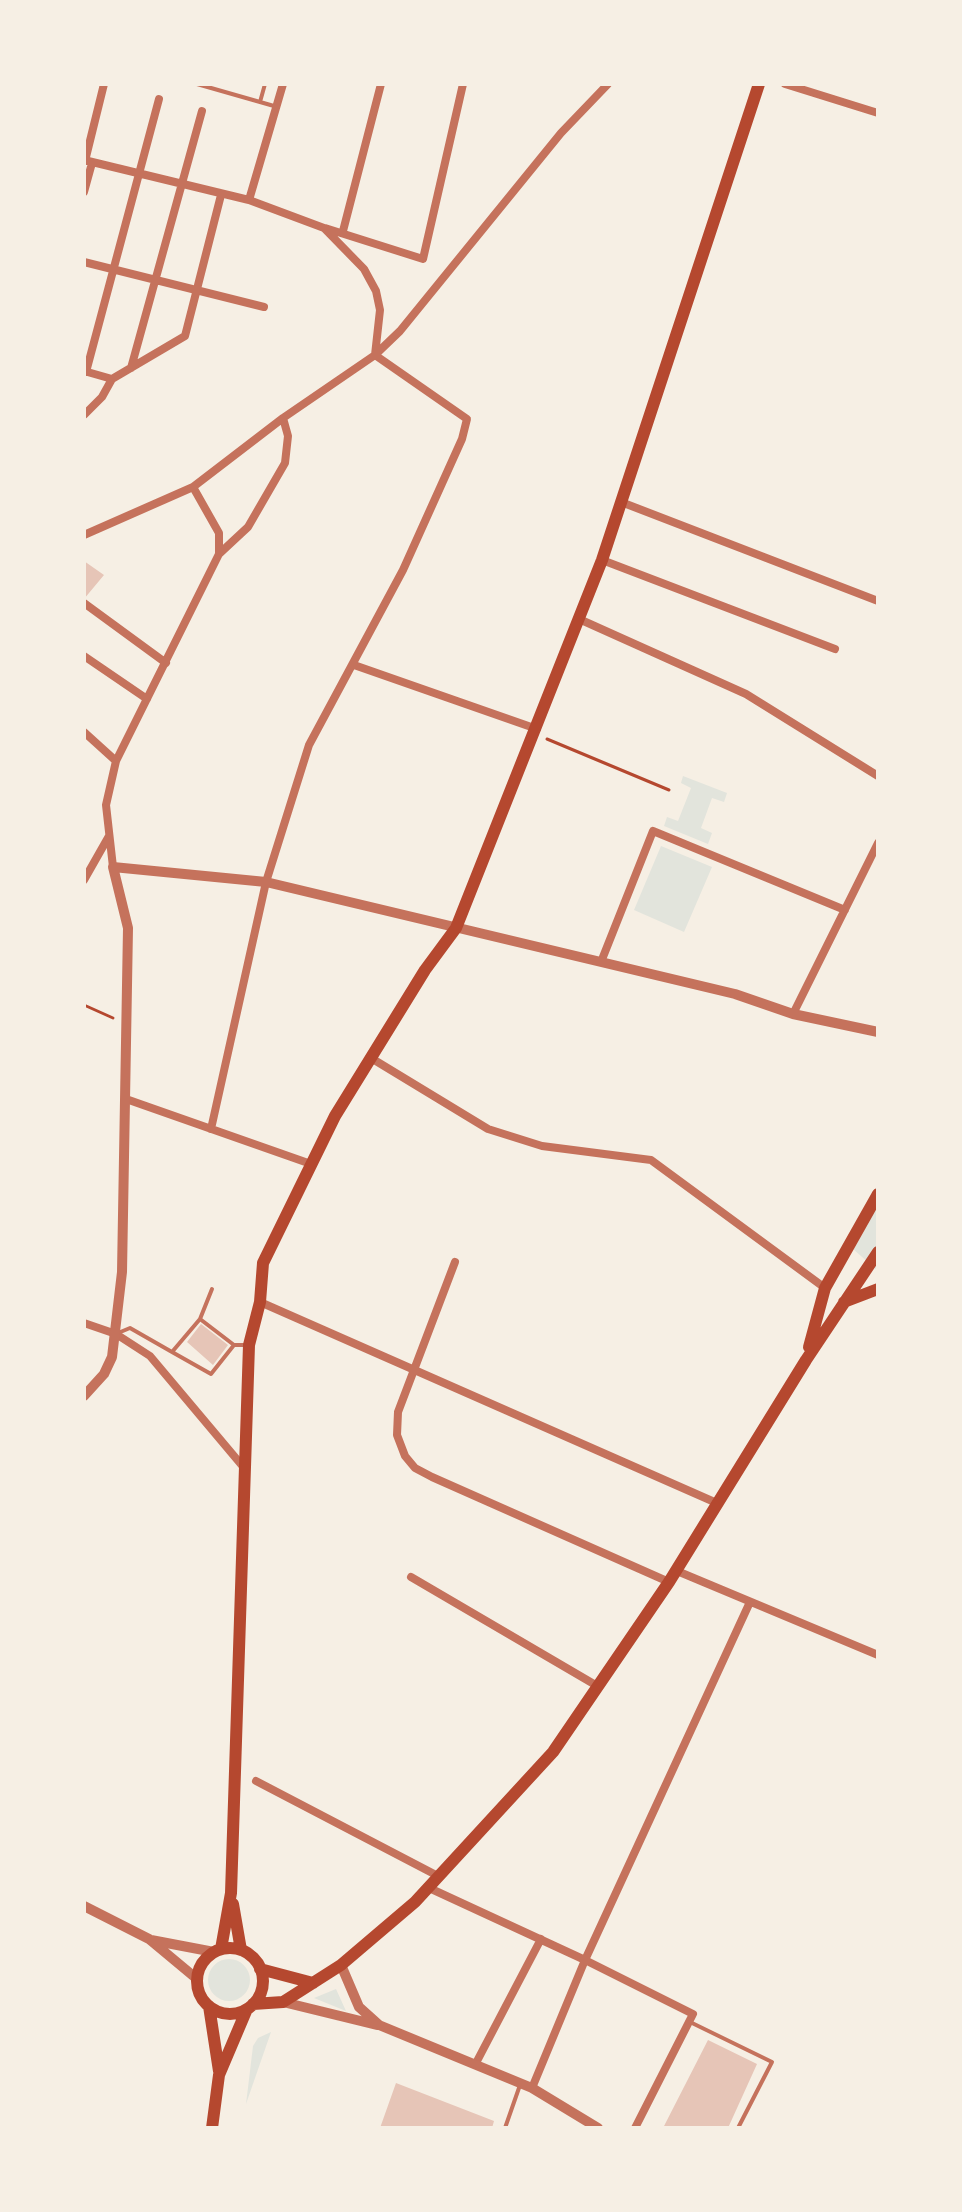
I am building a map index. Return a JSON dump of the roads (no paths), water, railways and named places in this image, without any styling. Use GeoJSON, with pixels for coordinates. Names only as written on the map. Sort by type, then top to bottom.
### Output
{"type":"FeatureCollection","features":[{"type":"Feature","properties":{"kind":"main road"},"geometry":{"type":"LineString","coordinates":[[218,1950],[231,1893],[249,1345],[260,1302],[263,1263],[335,1116],[456,928],[602,560],[759,84]]}},
{"type":"Feature","properties":{"kind":"main road"},"geometry":{"type":"LineString","coordinates":[[806,1360],[825,1288],[878,1194]]}},
{"type":"Feature","properties":{"kind":"main road"},"geometry":{"type":"LineString","coordinates":[[241,1950],[218,1950],[205,1959],[197,1979],[202,1999],[209,2006],[227,2014],[250,2006],[283,2002],[341,1965],[427,1887],[512,1800],[553,1752],[673,1577],[806,1360],[878,1252]]}},
{"type":"Feature","properties":{"kind":"main road"},"geometry":{"type":"LineString","coordinates":[[844,1302],[878,1289]]}},
{"type":"Feature","properties":{"kind":"main road"},"geometry":{"type":"LineString","coordinates":[[231,1893],[241,1950],[260,1969],[313,1983]]}},
{"type":"Feature","properties":{"kind":"main road"},"geometry":{"type":"LineString","coordinates":[[219,2075],[250,2006],[262,1988],[260,1969]]}},
{"type":"Feature","properties":{"kind":"main road"},"geometry":{"type":"LineString","coordinates":[[209,2006],[219,2075],[212,2128]]}},
{"type":"Feature","properties":{"kind":"street"},"geometry":{"type":"LineString","coordinates":[[84,192],[87,161],[104,84]]}},
{"type":"Feature","properties":{"kind":"street"},"geometry":{"type":"LineString","coordinates":[[249,200],[283,84]]}},
{"type":"Feature","properties":{"kind":"street"},"geometry":{"type":"LineString","coordinates":[[343,231],[381,84]]}},
{"type":"Feature","properties":{"kind":"street"},"geometry":{"type":"LineString","coordinates":[[87,161],[249,200],[324,228],[343,231],[423,259],[463,84]]}},
{"type":"Feature","properties":{"kind":"street"},"geometry":{"type":"LineString","coordinates":[[84,535],[193,487],[283,418],[375,355],[400,331],[561,133],[608,84]]}},
{"type":"Feature","properties":{"kind":"street"},"geometry":{"type":"LineString","coordinates":[[785,84],[878,113]]}},
{"type":"Feature","properties":{"kind":"street"},"geometry":{"type":"LineString","coordinates":[[112,379],[85,372],[159,99]]}},
{"type":"Feature","properties":{"kind":"street"},"geometry":{"type":"LineString","coordinates":[[131,368],[202,111]]}},
{"type":"Feature","properties":{"kind":"street"},"geometry":{"type":"LineString","coordinates":[[84,415],[102,397],[112,379],[185,336],[221,195]]}},
{"type":"Feature","properties":{"kind":"street"},"geometry":{"type":"LineString","coordinates":[[324,228],[364,269],[376,291],[380,310],[375,355]]}},
{"type":"Feature","properties":{"kind":"street"},"geometry":{"type":"LineString","coordinates":[[84,262],[264,307]]}},
{"type":"Feature","properties":{"kind":"street"},"geometry":{"type":"LineString","coordinates":[[211,1129],[266,882],[309,745],[403,570],[462,439],[467,419],[375,355]]}},
{"type":"Feature","properties":{"kind":"street"},"geometry":{"type":"LineString","coordinates":[[84,1396],[104,1374],[112,1357],[122,1272],[128,928],[113,867],[106,805],[116,761],[219,554],[248,527],[285,463],[288,436],[283,418]]}},
{"type":"Feature","properties":{"kind":"street"},"geometry":{"type":"LineString","coordinates":[[193,487],[219,533],[219,554]]}},
{"type":"Feature","properties":{"kind":"street"},"geometry":{"type":"LineString","coordinates":[[621,502],[878,601]]}},
{"type":"Feature","properties":{"kind":"street"},"geometry":{"type":"LineString","coordinates":[[602,560],[835,649]]}},
{"type":"Feature","properties":{"kind":"street"},"geometry":{"type":"LineString","coordinates":[[84,603],[166,663]]}},
{"type":"Feature","properties":{"kind":"street"},"geometry":{"type":"LineString","coordinates":[[579,619],[746,694],[878,776]]}},
{"type":"Feature","properties":{"kind":"street"},"geometry":{"type":"LineString","coordinates":[[84,656],[147,699]]}},
{"type":"Feature","properties":{"kind":"street"},"geometry":{"type":"LineString","coordinates":[[354,665],[536,732]]}},
{"type":"Feature","properties":{"kind":"street"},"geometry":{"type":"LineString","coordinates":[[84,732],[116,761]]}},
{"type":"Feature","properties":{"kind":"street"},"geometry":{"type":"LineString","coordinates":[[601,962],[653,831],[845,910]]}},
{"type":"Feature","properties":{"kind":"street"},"geometry":{"type":"LineString","coordinates":[[84,880],[110,835]]}},
{"type":"Feature","properties":{"kind":"street"},"geometry":{"type":"LineString","coordinates":[[793,1014],[878,843]]}},
{"type":"Feature","properties":{"kind":"street"},"geometry":{"type":"LineString","coordinates":[[113,867],[266,882],[735,994],[793,1014],[878,1032]]}},
{"type":"Feature","properties":{"kind":"street"},"geometry":{"type":"LineString","coordinates":[[371,1058],[488,1129],[542,1146],[651,1160],[825,1288]]}},
{"type":"Feature","properties":{"kind":"street"},"geometry":{"type":"LineString","coordinates":[[126,1099],[311,1164]]}},
{"type":"Feature","properties":{"kind":"street"},"geometry":{"type":"LineString","coordinates":[[455,1262],[412,1368],[398,1412],[397,1435],[405,1456],[415,1468],[673,1577],[750,1602],[878,1655]]}},
{"type":"Feature","properties":{"kind":"street"},"geometry":{"type":"LineString","coordinates":[[260,1302],[719,1504]]}},
{"type":"Feature","properties":{"kind":"street"},"geometry":{"type":"LineString","coordinates":[[84,1323],[116,1334],[150,1356],[245,1469]]}},
{"type":"Feature","properties":{"kind":"street"},"geometry":{"type":"LineString","coordinates":[[411,1577],[599,1687]]}},
{"type":"Feature","properties":{"kind":"street"},"geometry":{"type":"LineString","coordinates":[[527,2085],[750,1602]]}},
{"type":"Feature","properties":{"kind":"street"},"geometry":{"type":"LineString","coordinates":[[256,1781],[438,1876]]}},
{"type":"Feature","properties":{"kind":"street"},"geometry":{"type":"LineString","coordinates":[[427,1887],[693,2014],[635,2128]]}},
{"type":"Feature","properties":{"kind":"street"},"geometry":{"type":"LineString","coordinates":[[84,1906],[149,1939],[197,1979]]}},
{"type":"Feature","properties":{"kind":"street"},"geometry":{"type":"LineString","coordinates":[[149,1939],[218,1950]]}},
{"type":"Feature","properties":{"kind":"street"},"geometry":{"type":"LineString","coordinates":[[476,2063],[541,1939]]}},
{"type":"Feature","properties":{"kind":"street"},"geometry":{"type":"LineString","coordinates":[[341,1965],[359,2007],[379,2025]]}},
{"type":"Feature","properties":{"kind":"street"},"geometry":{"type":"LineString","coordinates":[[283,2002],[379,2025],[476,2063],[527,2085],[598,2128]]}},
{"type":"Feature","properties":{"kind":"lane"},"geometry":{"type":"LineString","coordinates":[[197,84],[276,107]]}},
{"type":"Feature","properties":{"kind":"lane"},"geometry":{"type":"LineString","coordinates":[[260,102],[265,84]]}},
{"type":"Feature","properties":{"kind":"lane"},"geometry":{"type":"LineString","coordinates":[[172,1352],[200,1319],[212,1289]]}},
{"type":"Feature","properties":{"kind":"lane"},"geometry":{"type":"LineString","coordinates":[[200,1319],[234,1345],[249,1345]]}},
{"type":"Feature","properties":{"kind":"lane"},"geometry":{"type":"LineString","coordinates":[[116,1334],[130,1328],[211,1374],[234,1345]]}},
{"type":"Feature","properties":{"kind":"lane"},"geometry":{"type":"LineString","coordinates":[[689,2022],[772,2062],[738,2128]]}},
{"type":"Feature","properties":{"kind":"lane"},"geometry":{"type":"LineString","coordinates":[[505,2128],[527,2085]]}}]}
